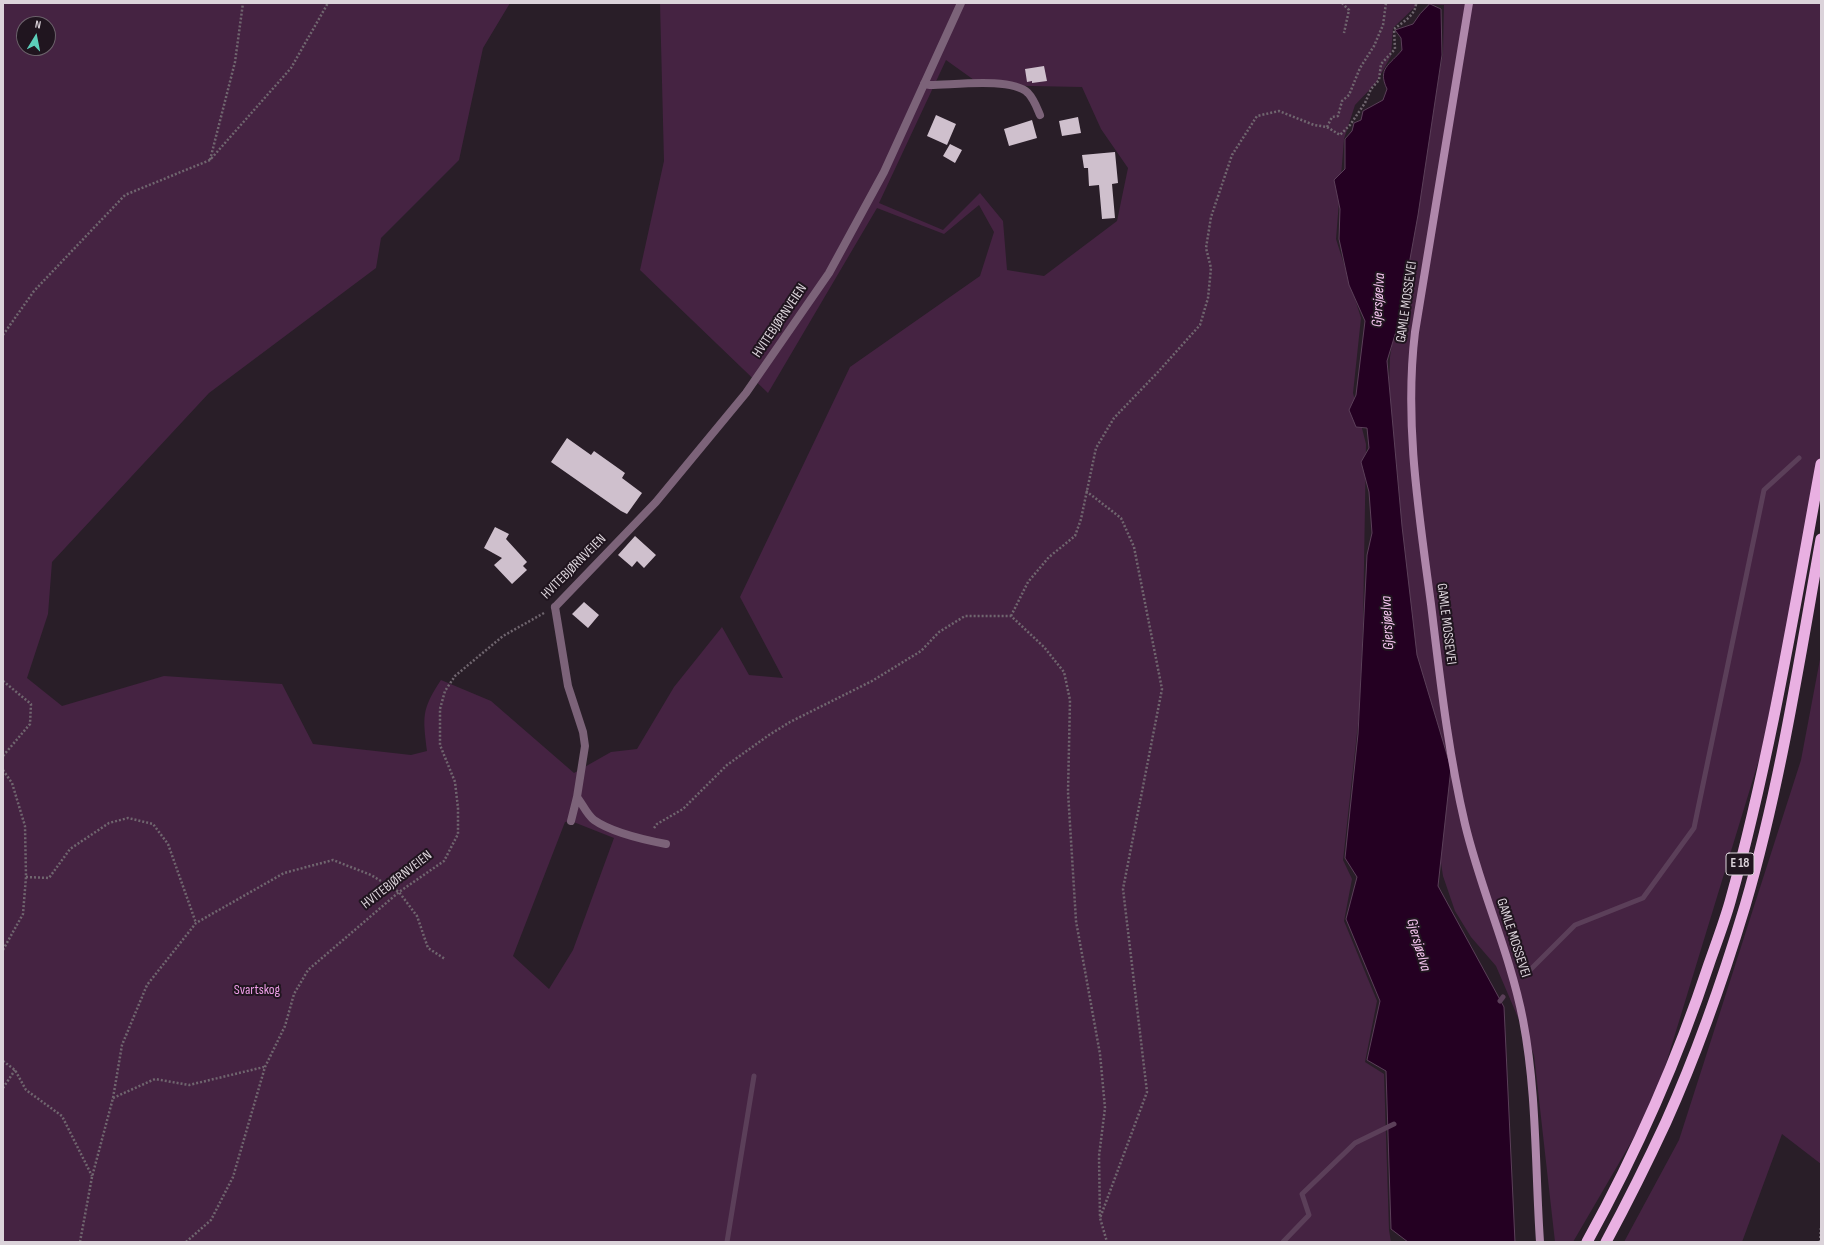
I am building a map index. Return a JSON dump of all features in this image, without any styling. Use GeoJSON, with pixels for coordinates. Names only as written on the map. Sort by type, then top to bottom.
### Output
{"type":"FeatureCollection","features":[{"type":"Feature","properties":{"kind":"highway","name":"E 18"},"geometry":{"type":"LineString","coordinates":[[1587,1241],[1606,1207],[1650,1118],[1673,1064],[1730,904],[1752,819],[1774,716],[1821,464]]}},
{"type":"Feature","properties":{"kind":"highway","name":"E 18"},"geometry":{"type":"LineString","coordinates":[[1606,1242],[1666,1122],[1690,1064],[1745,906],[1767,819],[1785,735],[1821,539]]}},
{"type":"Feature","properties":{"kind":"main road","name":"GAMLE MOSSEVEI"},"geometry":{"type":"LineString","coordinates":[[1469,3],[1414,338],[1411,400],[1414,457],[1426,567],[1447,728],[1456,779],[1473,855],[1515,989],[1528,1047],[1533,1098],[1540,1242]]}},
{"type":"Feature","properties":{"kind":"street","name":"HVITEBJØRNVEIEN"},"geometry":{"type":"LineString","coordinates":[[555,607],[656,502],[746,393],[829,273],[884,172],[961,3]]}},
{"type":"Feature","properties":{"kind":"street"},"geometry":{"type":"LineString","coordinates":[[924,84],[992,83],[1012,85],[1024,89],[1030,94],[1040,115]]}},
{"type":"Feature","properties":{"kind":"street"},"geometry":{"type":"LineString","coordinates":[[555,607],[568,686],[586,746],[571,821]]}},
{"type":"Feature","properties":{"kind":"street"},"geometry":{"type":"LineString","coordinates":[[577,797],[593,819],[614,829],[644,840],[666,844]]}},
{"type":"Feature","properties":{"kind":"path"},"geometry":{"type":"LineString","coordinates":[[210,160],[235,62],[244,3]]}},
{"type":"Feature","properties":{"kind":"path"},"geometry":{"type":"LineString","coordinates":[[3,335],[34,291],[125,195],[210,160],[291,68],[328,3]]}},
{"type":"Feature","properties":{"kind":"path"},"geometry":{"type":"LineString","coordinates":[[1342,3],[1349,10],[1344,33]]}},
{"type":"Feature","properties":{"kind":"path"},"geometry":{"type":"LineString","coordinates":[[1327,127],[1332,117],[1338,116],[1342,101],[1349,95],[1360,68],[1374,46],[1383,25],[1386,3]]}},
{"type":"Feature","properties":{"kind":"path"},"geometry":{"type":"LineString","coordinates":[[1011,616],[1028,582],[1049,557],[1075,536],[1081,519],[1096,448],[1114,418],[1200,325],[1208,298],[1211,268],[1206,248],[1211,217],[1232,155],[1257,116],[1279,111],[1314,125],[1327,127],[1340,135],[1350,125],[1365,103],[1371,89],[1379,80],[1381,64],[1395,49],[1394,29],[1408,18],[1416,8],[1416,3]]}},
{"type":"Feature","properties":{"kind":"path"},"geometry":{"type":"LineString","coordinates":[[1086,491],[1121,518],[1134,547],[1162,689],[1123,889],[1147,1092],[1100,1218]]}},
{"type":"Feature","properties":{"kind":"path","name":"HVITEBJØRNVEIEN"},"geometry":{"type":"LineString","coordinates":[[186,1242],[211,1220],[233,1177],[265,1067],[285,1026],[294,994],[308,970],[399,892],[444,861],[458,834],[458,808],[455,782],[440,745],[440,709],[445,691],[455,676],[503,636],[555,607]]}},
{"type":"Feature","properties":{"kind":"path"},"geometry":{"type":"LineString","coordinates":[[644,840],[658,824],[683,809],[726,765],[790,722],[872,681],[921,651],[939,632],[965,616],[1011,616],[1044,647],[1064,672],[1070,700],[1068,792],[1076,921],[1100,1054],[1106,1108],[1099,1156],[1100,1218],[1107,1242]]}},
{"type":"Feature","properties":{"kind":"path"},"geometry":{"type":"LineString","coordinates":[[3,681],[31,704],[30,724],[3,756]]}},
{"type":"Feature","properties":{"kind":"path"},"geometry":{"type":"LineString","coordinates":[[3,770],[12,783],[25,826],[26,877],[23,914],[3,950]]}},
{"type":"Feature","properties":{"kind":"path"},"geometry":{"type":"LineString","coordinates":[[26,877],[49,878],[70,849],[109,823],[128,818],[153,824],[168,844],[196,923]]}},
{"type":"Feature","properties":{"kind":"path"},"geometry":{"type":"LineString","coordinates":[[80,1242],[92,1177],[113,1098],[122,1045],[147,985],[196,923],[284,873],[333,860],[371,875],[399,892],[417,916],[428,948],[445,959]]}},
{"type":"Feature","properties":{"kind":"path"},"geometry":{"type":"LineString","coordinates":[[3,1061],[15,1070],[26,1090],[62,1116],[92,1177]]}},
{"type":"Feature","properties":{"kind":"path"},"geometry":{"type":"LineString","coordinates":[[113,1098],[155,1079],[189,1085],[265,1067]]}},
{"type":"Feature","properties":{"kind":"path"},"geometry":{"type":"LineString","coordinates":[[3,1088],[15,1070]]}},
{"type":"Feature","properties":{"kind":"path"},"geometry":{"type":"LineString","coordinates":[[1820,1242],[1821,1226]]}},
{"type":"Feature","properties":{"kind":"green space","name":"Svartskog"},"geometry":{"type":"Polygon","coordinates":[[[3,3],[510,3],[483,48],[459,160],[381,238],[376,268],[209,393],[52,562],[48,614],[27,678],[62,706],[164,676],[282,684],[313,744],[411,755],[427,751],[424,722],[425,714],[434,690],[441,680],[491,701],[574,773],[611,752],[637,749],[674,687],[722,627],[749,675],[783,678],[740,597],[850,367],[980,276],[994,232],[979,205],[944,234],[877,208],[768,393],[640,270],[664,161],[660,3],[1821,3],[1821,457],[1761,753],[1654,1103],[1573,1242],[1555,1242],[1534,1055],[1496,966],[1471,937],[1455,911],[1443,876],[1400,588],[1388,414],[1390,357],[1423,159],[1443,54],[1444,5],[1418,4],[1393,28],[1391,56],[1376,83],[1355,105],[1344,139],[1336,239],[1361,318],[1353,393],[1366,444],[1363,624],[1359,715],[1343,860],[1352,879],[1344,921],[1377,1001],[1365,1062],[1384,1074],[1389,1230],[1391,1242],[3,1242],[3,3]],[[946,60],[879,203],[943,230],[980,193],[1003,221],[1007,270],[1044,276],[1117,221],[1128,168],[1101,129],[1082,87],[981,85],[946,60]],[[571,821],[565,822],[513,956],[549,989],[573,950],[614,838],[571,821]]]}},
{"type":"Feature","properties":{"kind":"green space"},"geometry":{"type":"Polygon","coordinates":[[[1821,654],[1821,1164],[1782,1134],[1742,1242],[1624,1242],[1679,1140],[1801,760],[1821,654]]]}},
{"type":"Feature","properties":{"kind":"water","name":"Gjersjøelva"},"geometry":{"type":"Polygon","coordinates":[[[1430,4],[1441,9],[1442,55],[1418,215],[1398,325],[1387,361],[1402,526],[1417,655],[1451,768],[1438,886],[1504,1007],[1515,1242],[1408,1242],[1391,1229],[1386,1071],[1367,1060],[1380,1001],[1346,919],[1357,877],[1345,858],[1358,734],[1367,555],[1372,533],[1369,492],[1361,462],[1369,448],[1367,428],[1356,427],[1349,410],[1356,395],[1365,321],[1349,285],[1339,239],[1340,209],[1334,180],[1345,169],[1345,139],[1352,131],[1354,123],[1361,120],[1363,111],[1383,100],[1387,89],[1383,76],[1384,71],[1389,63],[1402,50],[1401,38],[1395,30],[1413,24],[1430,4]]]}},
{"type":"Feature","properties":{"kind":"building"},"geometry":{"type":"Polygon","coordinates":[[[1044,66],[1047,81],[1032,83],[1032,81],[1027,82],[1025,69],[1044,66]]]}},
{"type":"Feature","properties":{"kind":"building"},"geometry":{"type":"Polygon","coordinates":[[[936,115],[956,124],[947,145],[927,136],[936,115]]]}},
{"type":"Feature","properties":{"kind":"building"},"geometry":{"type":"Polygon","coordinates":[[[1078,117],[1081,133],[1062,136],[1059,121],[1078,117]]]}},
{"type":"Feature","properties":{"kind":"building"},"geometry":{"type":"Polygon","coordinates":[[[1032,120],[1037,138],[1009,146],[1004,129],[1032,120]]]}},
{"type":"Feature","properties":{"kind":"building"},"geometry":{"type":"Polygon","coordinates":[[[950,144],[962,150],[955,163],[943,156],[950,144]]]}},
{"type":"Feature","properties":{"kind":"building"},"geometry":{"type":"Polygon","coordinates":[[[1115,152],[1118,183],[1112,184],[1115,218],[1102,219],[1099,185],[1089,186],[1088,168],[1084,168],[1082,155],[1115,152]]]}},
{"type":"Feature","properties":{"kind":"building"},"geometry":{"type":"Polygon","coordinates":[[[567,438],[591,455],[594,451],[625,473],[622,478],[642,493],[627,514],[551,462],[567,438]]]}},
{"type":"Feature","properties":{"kind":"building"},"geometry":{"type":"Polygon","coordinates":[[[495,527],[509,534],[506,539],[527,562],[523,566],[527,570],[512,584],[494,565],[502,558],[484,548],[495,527]]]}},
{"type":"Feature","properties":{"kind":"building"},"geometry":{"type":"Polygon","coordinates":[[[635,536],[656,555],[644,568],[637,561],[632,567],[618,555],[635,536]]]}},
{"type":"Feature","properties":{"kind":"building"},"geometry":{"type":"Polygon","coordinates":[[[584,602],[599,615],[588,628],[572,614],[584,602]]]}},
{"type":"Feature","properties":{"kind":"waterway"},"geometry":{"type":"LineString","coordinates":[[1526,974],[1575,925],[1643,898],[1694,828],[1764,490],[1799,458]]}},
{"type":"Feature","properties":{"kind":"waterway"},"geometry":{"type":"LineString","coordinates":[[1500,1001],[1503,997]]}},
{"type":"Feature","properties":{"kind":"waterway"},"geometry":{"type":"LineString","coordinates":[[727,1242],[754,1076]]}},
{"type":"Feature","properties":{"kind":"waterway"},"geometry":{"type":"LineString","coordinates":[[1283,1242],[1309,1215],[1302,1194],[1355,1143],[1394,1124]]}}]}
